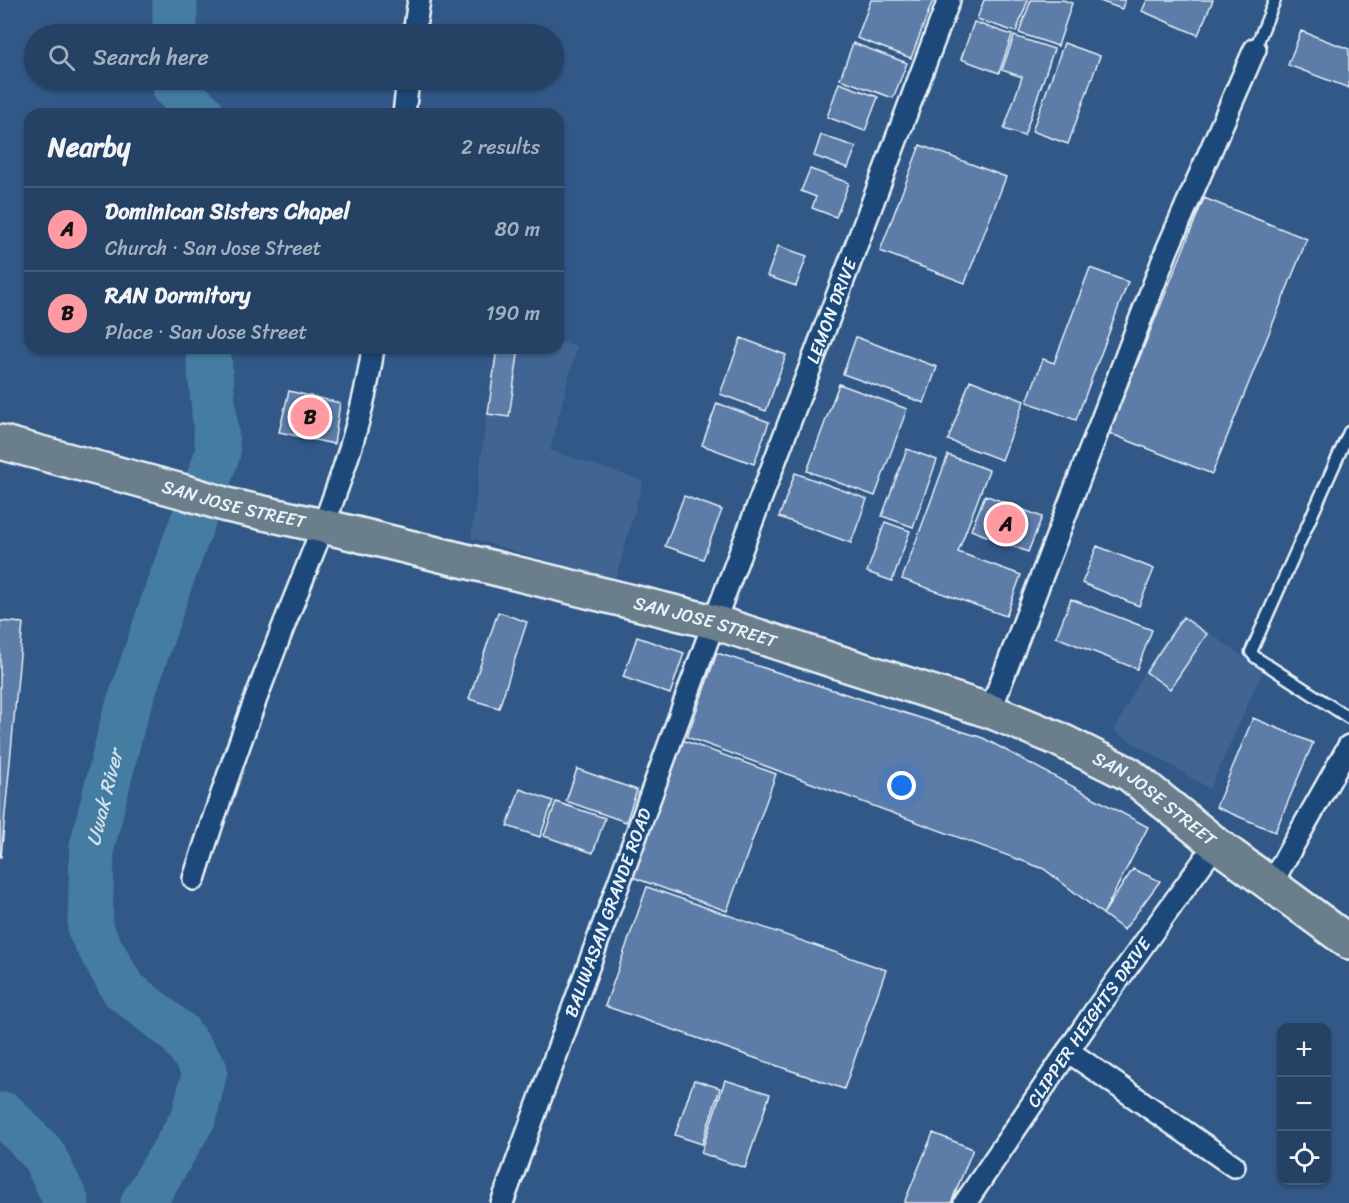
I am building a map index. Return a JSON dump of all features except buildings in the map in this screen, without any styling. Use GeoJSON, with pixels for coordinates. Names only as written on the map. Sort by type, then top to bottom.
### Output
{"type":"FeatureCollection","features":[{"type":"Feature","properties":{"kind":"main road","name":"SAN JOSE STREET"},"geometry":{"type":"LineString","coordinates":[[0,442],[227,505],[323,526],[714,622],[990,711],[1056,738],[1129,774],[1216,844],[1349,942]]}},
{"type":"Feature","properties":{"kind":"street"},"geometry":{"type":"LineString","coordinates":[[415,24],[419,0]]}},
{"type":"Feature","properties":{"kind":"street","name":"LEMON DRIVE"},"geometry":{"type":"LineString","coordinates":[[714,622],[950,0]]}},
{"type":"Feature","properties":{"kind":"street"},"geometry":{"type":"LineString","coordinates":[[990,711],[1167,250],[1255,49]]}},
{"type":"Feature","properties":{"kind":"street"},"geometry":{"type":"LineString","coordinates":[[405,108],[407,90]]}},
{"type":"Feature","properties":{"kind":"street"},"geometry":{"type":"LineString","coordinates":[[194,879],[218,800],[323,526],[352,441],[370,372],[372,354]]}},
{"type":"Feature","properties":{"kind":"street","name":"BALIWASAN GRANDE ROAD"},"geometry":{"type":"LineString","coordinates":[[502,1203],[714,622]]}},
{"type":"Feature","properties":{"kind":"street"},"geometry":{"type":"LineString","coordinates":[[1271,884],[1349,746]]}},
{"type":"Feature","properties":{"kind":"street","name":"CLIPPER HEIGHTS DRIVE"},"geometry":{"type":"LineString","coordinates":[[965,1203],[1068,1051],[1216,844]]}},
{"type":"Feature","properties":{"kind":"street"},"geometry":{"type":"LineString","coordinates":[[1068,1051],[1234,1166]]}},
{"type":"Feature","properties":{"kind":"lane"},"geometry":{"type":"LineString","coordinates":[[1255,49],[1275,0]]}},
{"type":"Feature","properties":{"kind":"lane"},"geometry":{"type":"LineString","coordinates":[[1349,432],[1251,652],[1255,657],[1349,718]]}},
{"type":"Feature","properties":{"kind":"shaded area"},"geometry":{"type":"Polygon","coordinates":[[[564,343],[577,346],[550,450],[643,481],[615,581],[471,538],[494,354],[564,354],[564,343]]]}},
{"type":"Feature","properties":{"kind":"shaded area"},"geometry":{"type":"Polygon","coordinates":[[[1182,614],[1263,670],[1210,789],[1114,731],[1145,670],[1182,614]]]}},
{"type":"Feature","properties":{"kind":"waterway","name":"Uwak River"},"geometry":{"type":"LineString","coordinates":[[175,0],[175,24]]}},
{"type":"Feature","properties":{"kind":"waterway","name":"Uwak River"},"geometry":{"type":"LineString","coordinates":[[177,90],[196,108]]}},
{"type":"Feature","properties":{"kind":"waterway","name":"Uwak River"},"geometry":{"type":"LineString","coordinates":[[143,1203],[194,1117],[205,1070],[180,1034],[123,989],[90,930],[92,847],[123,722],[168,588],[218,453],[209,354]]}},
{"type":"Feature","properties":{"kind":"waterway","name":"Uwak River"},"geometry":{"type":"LineString","coordinates":[[0,1115],[5,1115],[43,1154],[67,1203]]}},
{"type":"Feature","properties":{"kind":"place","name":"RAN Dormitory"},"geometry":{"type":"Point","coordinates":[310,417]}},
{"type":"Feature","properties":{"kind":"place","name":"Dominican Sisters Chapel"},"geometry":{"type":"Point","coordinates":[1006,524]}}]}
